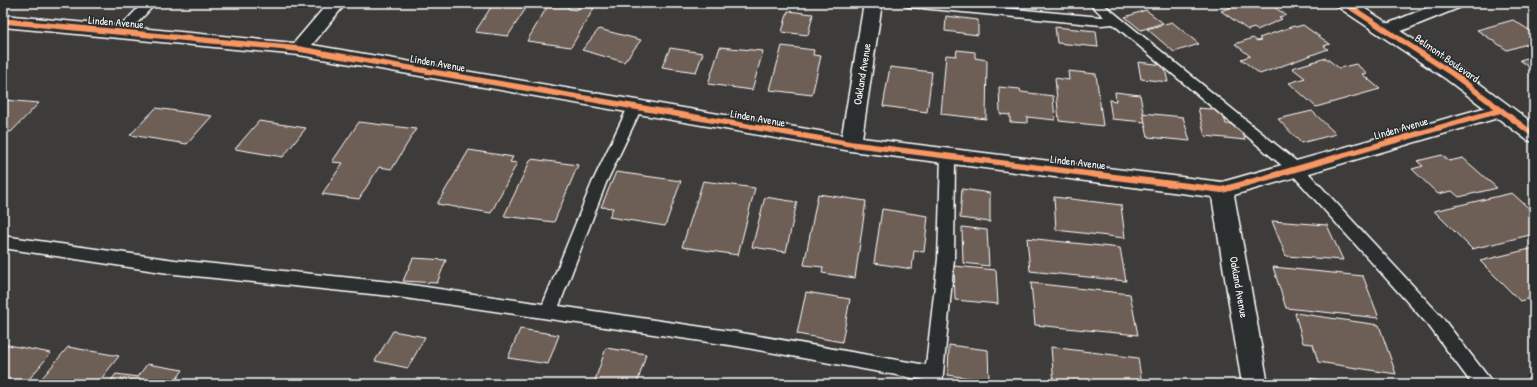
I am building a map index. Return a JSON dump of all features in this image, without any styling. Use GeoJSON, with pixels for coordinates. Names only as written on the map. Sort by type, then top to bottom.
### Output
{"type":"FeatureCollection","features":[{"type":"Feature","properties":{"kind":"street"},"geometry":{"type":"LineString","coordinates":[[299,49],[337,3]]}},
{"type":"Feature","properties":{"kind":"street","name":"Oakland Avenue"},"geometry":{"type":"LineString","coordinates":[[851,144],[873,3]]}},
{"type":"Feature","properties":{"kind":"street","name":"Belmont Boulevard"},"geometry":{"type":"LineString","coordinates":[[1344,3],[1388,30],[1453,74],[1534,135]]}},
{"type":"Feature","properties":{"kind":"street"},"geometry":{"type":"LineString","coordinates":[[1388,30],[1455,3]]}},
{"type":"Feature","properties":{"kind":"street","name":"Linden Avenue"},"geometry":{"type":"LineString","coordinates":[[3,21],[299,49],[851,144],[1222,190],[1501,110]]}},
{"type":"Feature","properties":{"kind":"street","name":"Oakland Avenue"},"geometry":{"type":"LineString","coordinates":[[1222,190],[1255,384]]}},
{"type":"Feature","properties":{"kind":"lane"},"geometry":{"type":"LineString","coordinates":[[122,32],[150,3]]}},
{"type":"Feature","properties":{"kind":"lane"},"geometry":{"type":"LineString","coordinates":[[910,3],[1101,21],[1116,20]]}},
{"type":"Feature","properties":{"kind":"lane"},"geometry":{"type":"LineString","coordinates":[[1095,3],[1296,169],[1435,321],[1483,384]]}},
{"type":"Feature","properties":{"kind":"lane"},"geometry":{"type":"LineString","coordinates":[[548,312],[599,183],[635,107]]}},
{"type":"Feature","properties":{"kind":"lane"},"geometry":{"type":"LineString","coordinates":[[3,242],[175,267],[391,289],[736,339],[933,379],[946,259],[948,156]]}},
{"type":"Feature","properties":{"kind":"building"},"geometry":{"type":"Polygon","coordinates":[[[1241,3],[1268,3],[1286,15],[1279,17],[1282,19],[1257,30],[1254,28],[1248,30],[1221,11],[1241,3]]]}},
{"type":"Feature","properties":{"kind":"building"},"geometry":{"type":"Polygon","coordinates":[[[493,4],[526,8],[508,36],[475,32],[493,4]]]}},
{"type":"Feature","properties":{"kind":"building"},"geometry":{"type":"Polygon","coordinates":[[[556,5],[567,6],[569,9],[577,10],[579,6],[594,8],[571,47],[527,41],[547,7],[556,5]]]}},
{"type":"Feature","properties":{"kind":"building"},"geometry":{"type":"Polygon","coordinates":[[[1146,10],[1163,23],[1141,30],[1125,17],[1146,10]]]}},
{"type":"Feature","properties":{"kind":"building"},"geometry":{"type":"Polygon","coordinates":[[[788,11],[813,14],[808,35],[782,32],[788,11]]]}},
{"type":"Feature","properties":{"kind":"building"},"geometry":{"type":"Polygon","coordinates":[[[946,16],[978,20],[978,35],[945,31],[946,16]]]}},
{"type":"Feature","properties":{"kind":"building"},"geometry":{"type":"Polygon","coordinates":[[[1513,20],[1534,33],[1534,42],[1507,50],[1477,30],[1513,20]]]}},
{"type":"Feature","properties":{"kind":"building"},"geometry":{"type":"Polygon","coordinates":[[[1172,22],[1199,44],[1174,52],[1147,29],[1172,22]]]}},
{"type":"Feature","properties":{"kind":"building"},"geometry":{"type":"Polygon","coordinates":[[[1303,25],[1330,44],[1324,46],[1328,49],[1260,74],[1241,59],[1250,56],[1235,44],[1253,38],[1257,41],[1261,40],[1259,38],[1294,26],[1296,27],[1303,25]]]}},
{"type":"Feature","properties":{"kind":"building"},"geometry":{"type":"Polygon","coordinates":[[[1055,27],[1096,31],[1098,47],[1057,43],[1055,27]]]}},
{"type":"Feature","properties":{"kind":"building"},"geometry":{"type":"Polygon","coordinates":[[[599,29],[641,40],[624,62],[582,50],[599,29]]]}},
{"type":"Feature","properties":{"kind":"building"},"geometry":{"type":"Polygon","coordinates":[[[782,46],[814,50],[813,55],[821,56],[812,95],[770,90],[782,46]]]}},
{"type":"Feature","properties":{"kind":"building"},"geometry":{"type":"Polygon","coordinates":[[[720,47],[763,51],[752,90],[708,84],[720,47]]]}},
{"type":"Feature","properties":{"kind":"building"},"geometry":{"type":"Polygon","coordinates":[[[670,48],[703,53],[696,72],[662,67],[670,48]]]}},
{"type":"Feature","properties":{"kind":"building"},"geometry":{"type":"Polygon","coordinates":[[[957,50],[975,52],[975,58],[987,60],[986,119],[941,114],[946,55],[956,56],[957,50]]]}},
{"type":"Feature","properties":{"kind":"building"},"geometry":{"type":"Polygon","coordinates":[[[1534,56],[1534,71],[1520,60],[1534,56]]]}},
{"type":"Feature","properties":{"kind":"building"},"geometry":{"type":"Polygon","coordinates":[[[1326,58],[1339,68],[1356,64],[1367,73],[1362,74],[1380,89],[1316,107],[1289,83],[1305,78],[1292,68],[1326,58]]]}},
{"type":"Feature","properties":{"kind":"building"},"geometry":{"type":"Polygon","coordinates":[[[1138,62],[1164,65],[1168,82],[1141,79],[1138,62]]]}},
{"type":"Feature","properties":{"kind":"building"},"geometry":{"type":"Polygon","coordinates":[[[890,67],[932,72],[927,112],[883,106],[890,67]]]}},
{"type":"Feature","properties":{"kind":"building"},"geometry":{"type":"Polygon","coordinates":[[[1068,71],[1096,74],[1103,126],[1059,121],[1055,78],[1069,80],[1068,71]]]}},
{"type":"Feature","properties":{"kind":"building"},"geometry":{"type":"Polygon","coordinates":[[[999,87],[1020,89],[1021,92],[1053,96],[1055,120],[1027,117],[1027,123],[1010,122],[1010,115],[1000,114],[999,87]]]}},
{"type":"Feature","properties":{"kind":"building"},"geometry":{"type":"Polygon","coordinates":[[[1115,92],[1140,95],[1145,122],[1112,119],[1109,100],[1116,101],[1115,92]]]}},
{"type":"Feature","properties":{"kind":"building"},"geometry":{"type":"Polygon","coordinates":[[[3,100],[39,103],[11,132],[3,131],[3,100]]]}},
{"type":"Feature","properties":{"kind":"building"},"geometry":{"type":"Polygon","coordinates":[[[156,108],[212,116],[187,144],[130,135],[156,108]]]}},
{"type":"Feature","properties":{"kind":"building"},"geometry":{"type":"Polygon","coordinates":[[[1198,108],[1222,110],[1226,124],[1241,125],[1245,140],[1205,136],[1198,108]]]}},
{"type":"Feature","properties":{"kind":"building"},"geometry":{"type":"Polygon","coordinates":[[[1312,111],[1336,134],[1301,143],[1278,119],[1312,111]]]}},
{"type":"Feature","properties":{"kind":"building"},"geometry":{"type":"Polygon","coordinates":[[[1143,113],[1183,117],[1190,141],[1148,137],[1143,113]]]}},
{"type":"Feature","properties":{"kind":"building"},"geometry":{"type":"Polygon","coordinates":[[[259,121],[306,128],[283,157],[235,149],[259,121]]]}},
{"type":"Feature","properties":{"kind":"building"},"geometry":{"type":"Polygon","coordinates":[[[359,122],[416,129],[392,169],[379,167],[359,199],[322,194],[343,163],[332,162],[359,122]]]}},
{"type":"Feature","properties":{"kind":"building"},"geometry":{"type":"Polygon","coordinates":[[[469,150],[513,157],[510,162],[517,163],[491,213],[437,204],[469,150]]]}},
{"type":"Feature","properties":{"kind":"building"},"geometry":{"type":"Polygon","coordinates":[[[1442,155],[1449,161],[1463,158],[1497,188],[1459,197],[1452,191],[1438,194],[1412,169],[1423,166],[1417,161],[1442,155]]]}},
{"type":"Feature","properties":{"kind":"building"},"geometry":{"type":"Polygon","coordinates":[[[531,159],[578,165],[554,222],[504,216],[531,159]]]}},
{"type":"Feature","properties":{"kind":"building"},"geometry":{"type":"Polygon","coordinates":[[[616,172],[681,181],[665,226],[609,217],[613,208],[601,207],[616,172]]]}},
{"type":"Feature","properties":{"kind":"building"},"geometry":{"type":"Polygon","coordinates":[[[703,181],[755,188],[738,255],[682,247],[703,181]]]}},
{"type":"Feature","properties":{"kind":"building"},"geometry":{"type":"Polygon","coordinates":[[[962,189],[990,193],[990,222],[960,218],[962,189]]]}},
{"type":"Feature","properties":{"kind":"building"},"geometry":{"type":"Polygon","coordinates":[[[1512,193],[1534,213],[1534,234],[1472,249],[1434,211],[1512,193]]]}},
{"type":"Feature","properties":{"kind":"building"},"geometry":{"type":"Polygon","coordinates":[[[818,194],[866,201],[855,278],[822,273],[823,267],[804,265],[818,194]]]}},
{"type":"Feature","properties":{"kind":"building"},"geometry":{"type":"Polygon","coordinates":[[[765,197],[797,202],[786,252],[752,247],[765,197]]]}},
{"type":"Feature","properties":{"kind":"building"},"geometry":{"type":"Polygon","coordinates":[[[1054,197],[1121,205],[1125,238],[1056,230],[1054,197]]]}},
{"type":"Feature","properties":{"kind":"building"},"geometry":{"type":"Polygon","coordinates":[[[882,209],[928,216],[924,252],[914,251],[912,269],[874,263],[882,209]]]}},
{"type":"Feature","properties":{"kind":"building"},"geometry":{"type":"Polygon","coordinates":[[[1272,221],[1327,225],[1343,260],[1286,256],[1272,221]]]}},
{"type":"Feature","properties":{"kind":"building"},"geometry":{"type":"Polygon","coordinates":[[[962,227],[987,230],[989,266],[963,263],[962,227]]]}},
{"type":"Feature","properties":{"kind":"building"},"geometry":{"type":"Polygon","coordinates":[[[1027,238],[1120,248],[1126,281],[1030,271],[1027,238]]]}},
{"type":"Feature","properties":{"kind":"building"},"geometry":{"type":"Polygon","coordinates":[[[1534,248],[1534,297],[1520,301],[1480,261],[1534,248]]]}},
{"type":"Feature","properties":{"kind":"building"},"geometry":{"type":"Polygon","coordinates":[[[413,258],[446,260],[437,283],[403,281],[413,258]]]}},
{"type":"Feature","properties":{"kind":"building"},"geometry":{"type":"Polygon","coordinates":[[[954,266],[996,270],[998,304],[955,300],[954,266]]]}},
{"type":"Feature","properties":{"kind":"building"},"geometry":{"type":"Polygon","coordinates":[[[1273,267],[1363,276],[1379,318],[1286,308],[1273,267]]]}},
{"type":"Feature","properties":{"kind":"building"},"geometry":{"type":"Polygon","coordinates":[[[1031,283],[1130,294],[1138,335],[1035,325],[1031,283]]]}},
{"type":"Feature","properties":{"kind":"building"},"geometry":{"type":"Polygon","coordinates":[[[806,292],[850,299],[842,342],[797,334],[806,292]]]}},
{"type":"Feature","properties":{"kind":"building"},"geometry":{"type":"Polygon","coordinates":[[[1295,313],[1379,325],[1396,374],[1318,362],[1313,344],[1303,343],[1295,313]]]}},
{"type":"Feature","properties":{"kind":"building"},"geometry":{"type":"Polygon","coordinates":[[[520,329],[559,335],[548,364],[508,358],[520,329]]]}},
{"type":"Feature","properties":{"kind":"building"},"geometry":{"type":"Polygon","coordinates":[[[393,331],[425,337],[408,368],[375,361],[393,331]]]}},
{"type":"Feature","properties":{"kind":"building"},"geometry":{"type":"Polygon","coordinates":[[[3,344],[51,353],[25,384],[3,384],[3,344]]]}},
{"type":"Feature","properties":{"kind":"building"},"geometry":{"type":"Polygon","coordinates":[[[949,345],[988,350],[989,381],[948,375],[949,345]]]}},
{"type":"Feature","properties":{"kind":"building"},"geometry":{"type":"Polygon","coordinates":[[[68,347],[119,356],[97,384],[37,384],[68,347]]]}},
{"type":"Feature","properties":{"kind":"building"},"geometry":{"type":"Polygon","coordinates":[[[1051,347],[1138,358],[1142,384],[1054,384],[1051,347]]]}},
{"type":"Feature","properties":{"kind":"building"},"geometry":{"type":"Polygon","coordinates":[[[606,348],[646,354],[637,384],[594,383],[606,348]]]}},
{"type":"Feature","properties":{"kind":"building"},"geometry":{"type":"Polygon","coordinates":[[[147,364],[183,370],[173,384],[108,384],[116,374],[138,377],[147,364]]]}},
{"type":"Feature","properties":{"kind":"building"},"geometry":{"type":"Polygon","coordinates":[[[1307,378],[1353,384],[1309,384],[1307,378]]]}},
{"type":"Feature","properties":{"kind":"cycle path"},"geometry":{"type":"LineString","coordinates":[[1344,3],[1453,74],[1534,135]]}},
{"type":"Feature","properties":{"kind":"cycle path"},"geometry":{"type":"LineString","coordinates":[[3,21],[299,49],[851,144],[1222,190],[1501,110]]}}]}
